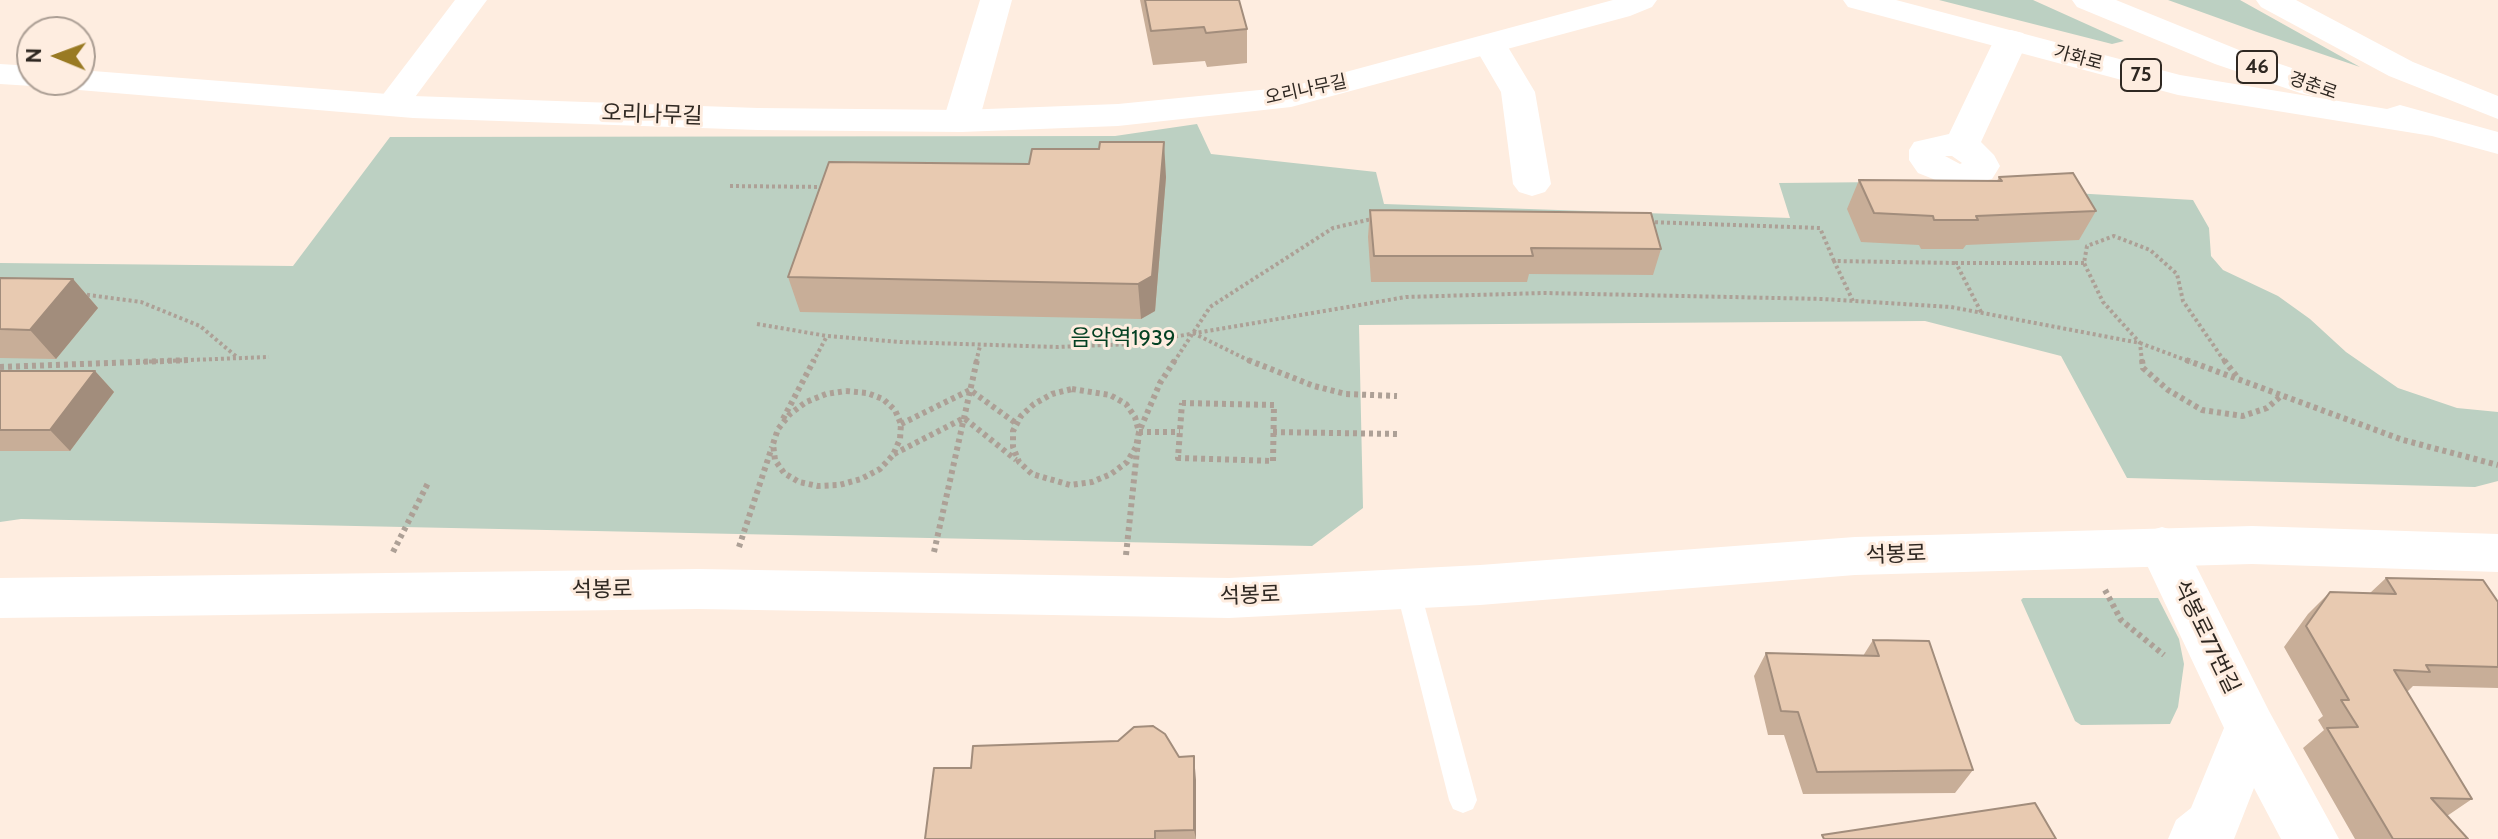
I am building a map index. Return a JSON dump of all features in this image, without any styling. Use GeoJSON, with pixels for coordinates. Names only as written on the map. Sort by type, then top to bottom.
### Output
{"type":"FeatureCollection","features":[{"type":"Feature","properties":{"kind":"main road"},"geometry":{"type":"LineString","coordinates":[[392,105],[471,0]]}},
{"type":"Feature","properties":{"kind":"main road"},"geometry":{"type":"LineString","coordinates":[[961,121],[996,0]]}},
{"type":"Feature","properties":{"kind":"main road","name":"오리나무길"},"geometry":{"type":"LineString","coordinates":[[96,81],[392,105],[742,118],[961,121],[1118,115],[1291,97],[1619,9],[1641,0]]}},
{"type":"Feature","properties":{"kind":"main road","name":"가화로"},"geometry":{"type":"LineString","coordinates":[[1859,0],[2178,85],[2429,126]]}},
{"type":"Feature","properties":{"kind":"main road","name":"경춘로"},"geometry":{"type":"LineString","coordinates":[[2088,0],[2227,57],[2429,126],[2498,143]]}},
{"type":"Feature","properties":{"kind":"main road"},"geometry":{"type":"LineString","coordinates":[[2272,0],[2317,26],[2498,116]]}},
{"type":"Feature","properties":{"kind":"main road"},"geometry":{"type":"LineString","coordinates":[[1961,146],[2011,40]]}},
{"type":"Feature","properties":{"kind":"main road"},"geometry":{"type":"LineString","coordinates":[[1490,44],[1518,92],[1532,184]]}},
{"type":"Feature","properties":{"kind":"main road"},"geometry":{"type":"LineString","coordinates":[[2427,81],[2498,108]]}},
{"type":"Feature","properties":{"kind":"main road","name":"석봉로"},"geometry":{"type":"LineString","coordinates":[[0,598],[726,590],[1229,598],[1408,589],[1855,556],[2252,545],[2497,552]]}},
{"type":"Feature","properties":{"kind":"main road","name":"석봉로77번길"},"geometry":{"type":"LineString","coordinates":[[2162,546],[2250,728],[2311,839]]}},
{"type":"Feature","properties":{"kind":"main road"},"geometry":{"type":"LineString","coordinates":[[2196,839],[2212,826],[2250,728]]}},
{"type":"Feature","properties":{"kind":"lane"},"geometry":{"type":"LineString","coordinates":[[1408,589],[1463,800]]}},
{"type":"Feature","properties":{"kind":"path"},"geometry":{"type":"LineString","coordinates":[[730,186],[838,187]]}},
{"type":"Feature","properties":{"kind":"path"},"geometry":{"type":"LineString","coordinates":[[964,418],[1032,474],[1050,481],[1070,485],[1092,482],[1111,474],[1127,462],[1136,447],[1139,432],[1160,383],[1210,307],[1333,228],[1380,217]]}},
{"type":"Feature","properties":{"kind":"path"},"geometry":{"type":"LineString","coordinates":[[1638,221],[1820,228],[1853,301]]}},
{"type":"Feature","properties":{"kind":"path"},"geometry":{"type":"LineString","coordinates":[[2239,379],[2204,335],[2183,301],[2177,274],[2150,250],[2114,236],[2087,246],[2084,263],[2103,302],[2140,343],[2143,368],[2168,390],[2202,410],[2243,416],[2267,408],[2282,395]]}},
{"type":"Feature","properties":{"kind":"path"},"geometry":{"type":"LineString","coordinates":[[1834,261],[2084,263]]}},
{"type":"Feature","properties":{"kind":"path"},"geometry":{"type":"LineString","coordinates":[[1956,263],[1982,313]]}},
{"type":"Feature","properties":{"kind":"path"},"geometry":{"type":"LineString","coordinates":[[78,293],[141,302],[200,326],[239,359]]}},
{"type":"Feature","properties":{"kind":"path"},"geometry":{"type":"LineString","coordinates":[[757,324],[827,336],[980,346],[1132,344],[1406,297],[1544,293],[1853,301],[1951,307],[2140,343],[2403,440],[2498,465]]}},
{"type":"Feature","properties":{"kind":"path"},"geometry":{"type":"LineString","coordinates":[[1193,333],[1252,362],[1314,386],[1346,394],[1397,396]]}},
{"type":"Feature","properties":{"kind":"path"},"geometry":{"type":"LineString","coordinates":[[726,590],[778,429],[827,336]]}},
{"type":"Feature","properties":{"kind":"path"},"geometry":{"type":"LineString","coordinates":[[924,594],[980,346]]}},
{"type":"Feature","properties":{"kind":"path"},"geometry":{"type":"LineString","coordinates":[[0,367],[269,357]]}},
{"type":"Feature","properties":{"kind":"path"},"geometry":{"type":"LineString","coordinates":[[1019,462],[1013,447],[1017,424],[1034,404],[1052,394],[1072,389],[1092,390],[1126,404],[1135,417],[1139,432],[1121,597]]}},
{"type":"Feature","properties":{"kind":"path"},"geometry":{"type":"LineString","coordinates":[[901,424],[970,390]]}},
{"type":"Feature","properties":{"kind":"path"},"geometry":{"type":"LineString","coordinates":[[970,390],[1017,424]]}},
{"type":"Feature","properties":{"kind":"path"},"geometry":{"type":"LineString","coordinates":[[773,444],[775,460],[784,473],[799,482],[818,486],[839,485],[861,479],[880,469],[893,455],[900,439],[901,424],[895,410],[883,399],[867,393],[846,391],[826,394],[806,402],[790,414],[778,429]]}},
{"type":"Feature","properties":{"kind":"path"},"geometry":{"type":"LineString","coordinates":[[1182,403],[1274,405],[1273,432],[1273,461],[1178,458],[1182,403]]}},
{"type":"Feature","properties":{"kind":"path"},"geometry":{"type":"LineString","coordinates":[[893,455],[964,418]]}},
{"type":"Feature","properties":{"kind":"path"},"geometry":{"type":"LineString","coordinates":[[1139,432],[1180,432]]}},
{"type":"Feature","properties":{"kind":"path"},"geometry":{"type":"LineString","coordinates":[[1273,432],[1399,434]]}},
{"type":"Feature","properties":{"kind":"path"},"geometry":{"type":"LineString","coordinates":[[371,593],[429,481]]}},
{"type":"Feature","properties":{"kind":"path"},"geometry":{"type":"LineString","coordinates":[[2086,548],[2113,608],[2137,636],[2169,657],[2223,671]]}},
{"type":"Feature","properties":{"kind":"green space"},"geometry":{"type":"Polygon","coordinates":[[[1939,0],[2033,0],[2124,41],[2112,44],[1939,0]]]}},
{"type":"Feature","properties":{"kind":"green space"},"geometry":{"type":"Polygon","coordinates":[[[2168,0],[2240,0],[2360,67],[2257,32],[2168,0]]]}},
{"type":"Feature","properties":{"kind":"green space","name":"음악역1939"},"geometry":{"type":"Polygon","coordinates":[[[1197,124],[1211,154],[1376,172],[1384,204],[1790,218],[1779,183],[1885,182],[2193,200],[2209,228],[2211,256],[2223,270],[2278,296],[2310,319],[2346,352],[2398,388],[2457,408],[2498,412],[2498,481],[2475,487],[2127,478],[2061,356],[1925,321],[1359,325],[1363,508],[1312,546],[21,519],[0,522],[0,263],[293,266],[390,137],[1115,136],[1197,124]]]}},
{"type":"Feature","properties":{"kind":"green space"},"geometry":{"type":"Polygon","coordinates":[[[2158,598],[2179,639],[2184,664],[2178,707],[2170,724],[2081,725],[2075,721],[2021,600],[2158,598]]]}},
{"type":"Feature","properties":{"kind":"building"},"geometry":{"type":"Polygon","coordinates":[[[1145,0],[1239,0],[1247,29],[1206,33],[1204,27],[1151,31],[1145,0]]]}},
{"type":"Feature","properties":{"kind":"building"},"geometry":{"type":"Polygon","coordinates":[[[1100,142],[1164,142],[1152,276],[1138,284],[788,277],[829,162],[1029,164],[1032,149],[1099,149],[1100,142]]]}},
{"type":"Feature","properties":{"kind":"building"},"geometry":{"type":"Polygon","coordinates":[[[2073,173],[2096,211],[1976,216],[1978,220],[1934,220],[1933,216],[1874,213],[1859,180],[2002,181],[1999,177],[2073,173]]]}},
{"type":"Feature","properties":{"kind":"building"},"geometry":{"type":"Polygon","coordinates":[[[1370,210],[1651,213],[1661,249],[1531,248],[1533,256],[1374,256],[1370,210]]]}},
{"type":"Feature","properties":{"kind":"building"},"geometry":{"type":"Polygon","coordinates":[[[0,278],[73,279],[30,330],[0,329],[0,278]]]}},
{"type":"Feature","properties":{"kind":"building"},"geometry":{"type":"Polygon","coordinates":[[[0,371],[95,371],[50,430],[0,430],[0,371]]]}},
{"type":"Feature","properties":{"kind":"building"},"geometry":{"type":"Polygon","coordinates":[[[2386,578],[2483,580],[2498,602],[2498,667],[2426,665],[2430,672],[2394,670],[2472,799],[2431,798],[2468,839],[2393,839],[2327,728],[2358,727],[2341,700],[2349,700],[2306,626],[2330,592],[2396,594],[2386,578]]]}},
{"type":"Feature","properties":{"kind":"building"},"geometry":{"type":"Polygon","coordinates":[[[1873,640],[1929,641],[1973,770],[1817,772],[1798,712],[1781,711],[1766,653],[1879,656],[1873,640]]]}},
{"type":"Feature","properties":{"kind":"building"},"geometry":{"type":"Polygon","coordinates":[[[1153,726],[1165,734],[1179,757],[1194,756],[1194,830],[1155,831],[1155,839],[925,839],[934,768],[971,768],[973,746],[1118,741],[1134,727],[1153,726]]]}},
{"type":"Feature","properties":{"kind":"building"},"geometry":{"type":"Polygon","coordinates":[[[2035,803],[2056,839],[1824,839],[1822,835],[2035,803]]]}}]}
